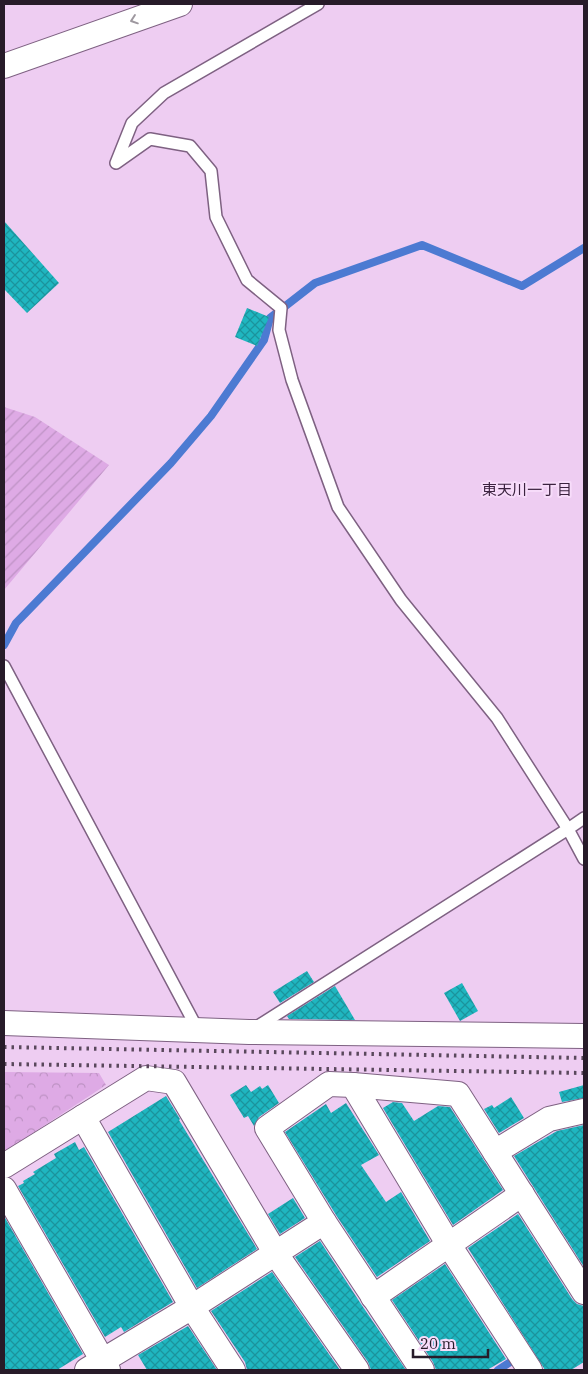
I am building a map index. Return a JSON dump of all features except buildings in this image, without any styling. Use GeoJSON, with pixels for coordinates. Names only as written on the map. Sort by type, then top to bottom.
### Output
{"type":"FeatureCollection","features":[{"type":"Feature","properties":{"kind":"street"},"geometry":{"type":"LineString","coordinates":[[4,66],[180,4]]}},
{"type":"Feature","properties":{"kind":"street"},"geometry":{"type":"LineString","coordinates":[[4,1023],[249,1032],[584,1036]]}},
{"type":"Feature","properties":{"kind":"street"},"geometry":{"type":"LineString","coordinates":[[4,1166],[146,1078],[174,1082],[276,1254],[356,1370]]}},
{"type":"Feature","properties":{"kind":"street"},"geometry":{"type":"LineString","coordinates":[[422,1370],[324,1222],[267,1128],[329,1084],[458,1094],[584,1292]]}},
{"type":"Feature","properties":{"kind":"street"},"geometry":{"type":"LineString","coordinates":[[353,1085],[449,1245],[530,1370]]}},
{"type":"Feature","properties":{"kind":"street"},"geometry":{"type":"LineString","coordinates":[[495,1152],[549,1118],[584,1111]]}},
{"type":"Feature","properties":{"kind":"street"},"geometry":{"type":"LineString","coordinates":[[83,1117],[192,1307],[233,1370]]}},
{"type":"Feature","properties":{"kind":"street"},"geometry":{"type":"LineString","coordinates":[[4,1189],[99,1367],[324,1222]]}},
{"type":"Feature","properties":{"kind":"street"},"geometry":{"type":"LineString","coordinates":[[373,1297],[522,1194]]}},
{"type":"Feature","properties":{"kind":"lane"},"geometry":{"type":"LineString","coordinates":[[318,4],[164,93],[132,123],[116,163],[150,139],[190,146],[210,170],[216,217],[247,280],[281,308],[279,330],[292,380],[338,506],[401,600],[497,718],[568,830],[584,859]]}},
{"type":"Feature","properties":{"kind":"lane"},"geometry":{"type":"LineString","coordinates":[[4,666],[198,1030]]}},
{"type":"Feature","properties":{"kind":"lane"},"geometry":{"type":"LineString","coordinates":[[249,1032],[584,818]]}},
{"type":"Feature","properties":{"kind":"green space"},"geometry":{"type":"Polygon","coordinates":[[[4,407],[35,417],[109,465],[4,590],[4,407]]]}},
{"type":"Feature","properties":{"kind":"green space"},"geometry":{"type":"Polygon","coordinates":[[[4,1072],[99,1073],[106,1085],[4,1152],[4,1072]]]}},
{"type":"Feature","properties":{"kind":"waterway"},"geometry":{"type":"LineString","coordinates":[[4,645],[16,623],[171,463],[211,416],[264,340],[270,318],[315,283],[422,245],[522,286],[584,248]]}},
{"type":"Feature","properties":{"kind":"waterway"},"geometry":{"type":"LineString","coordinates":[[498,1370],[518,1357]]}},
{"type":"Feature","properties":{"kind":"railway"},"geometry":{"type":"LineString","coordinates":[[4,1047],[584,1058]]}},
{"type":"Feature","properties":{"kind":"railway"},"geometry":{"type":"LineString","coordinates":[[4,1064],[584,1073]]}},
{"type":"Feature","properties":{"kind":"district","name":"東天川一丁目"},"geometry":{"type":"Point","coordinates":[527,489]}}]}
